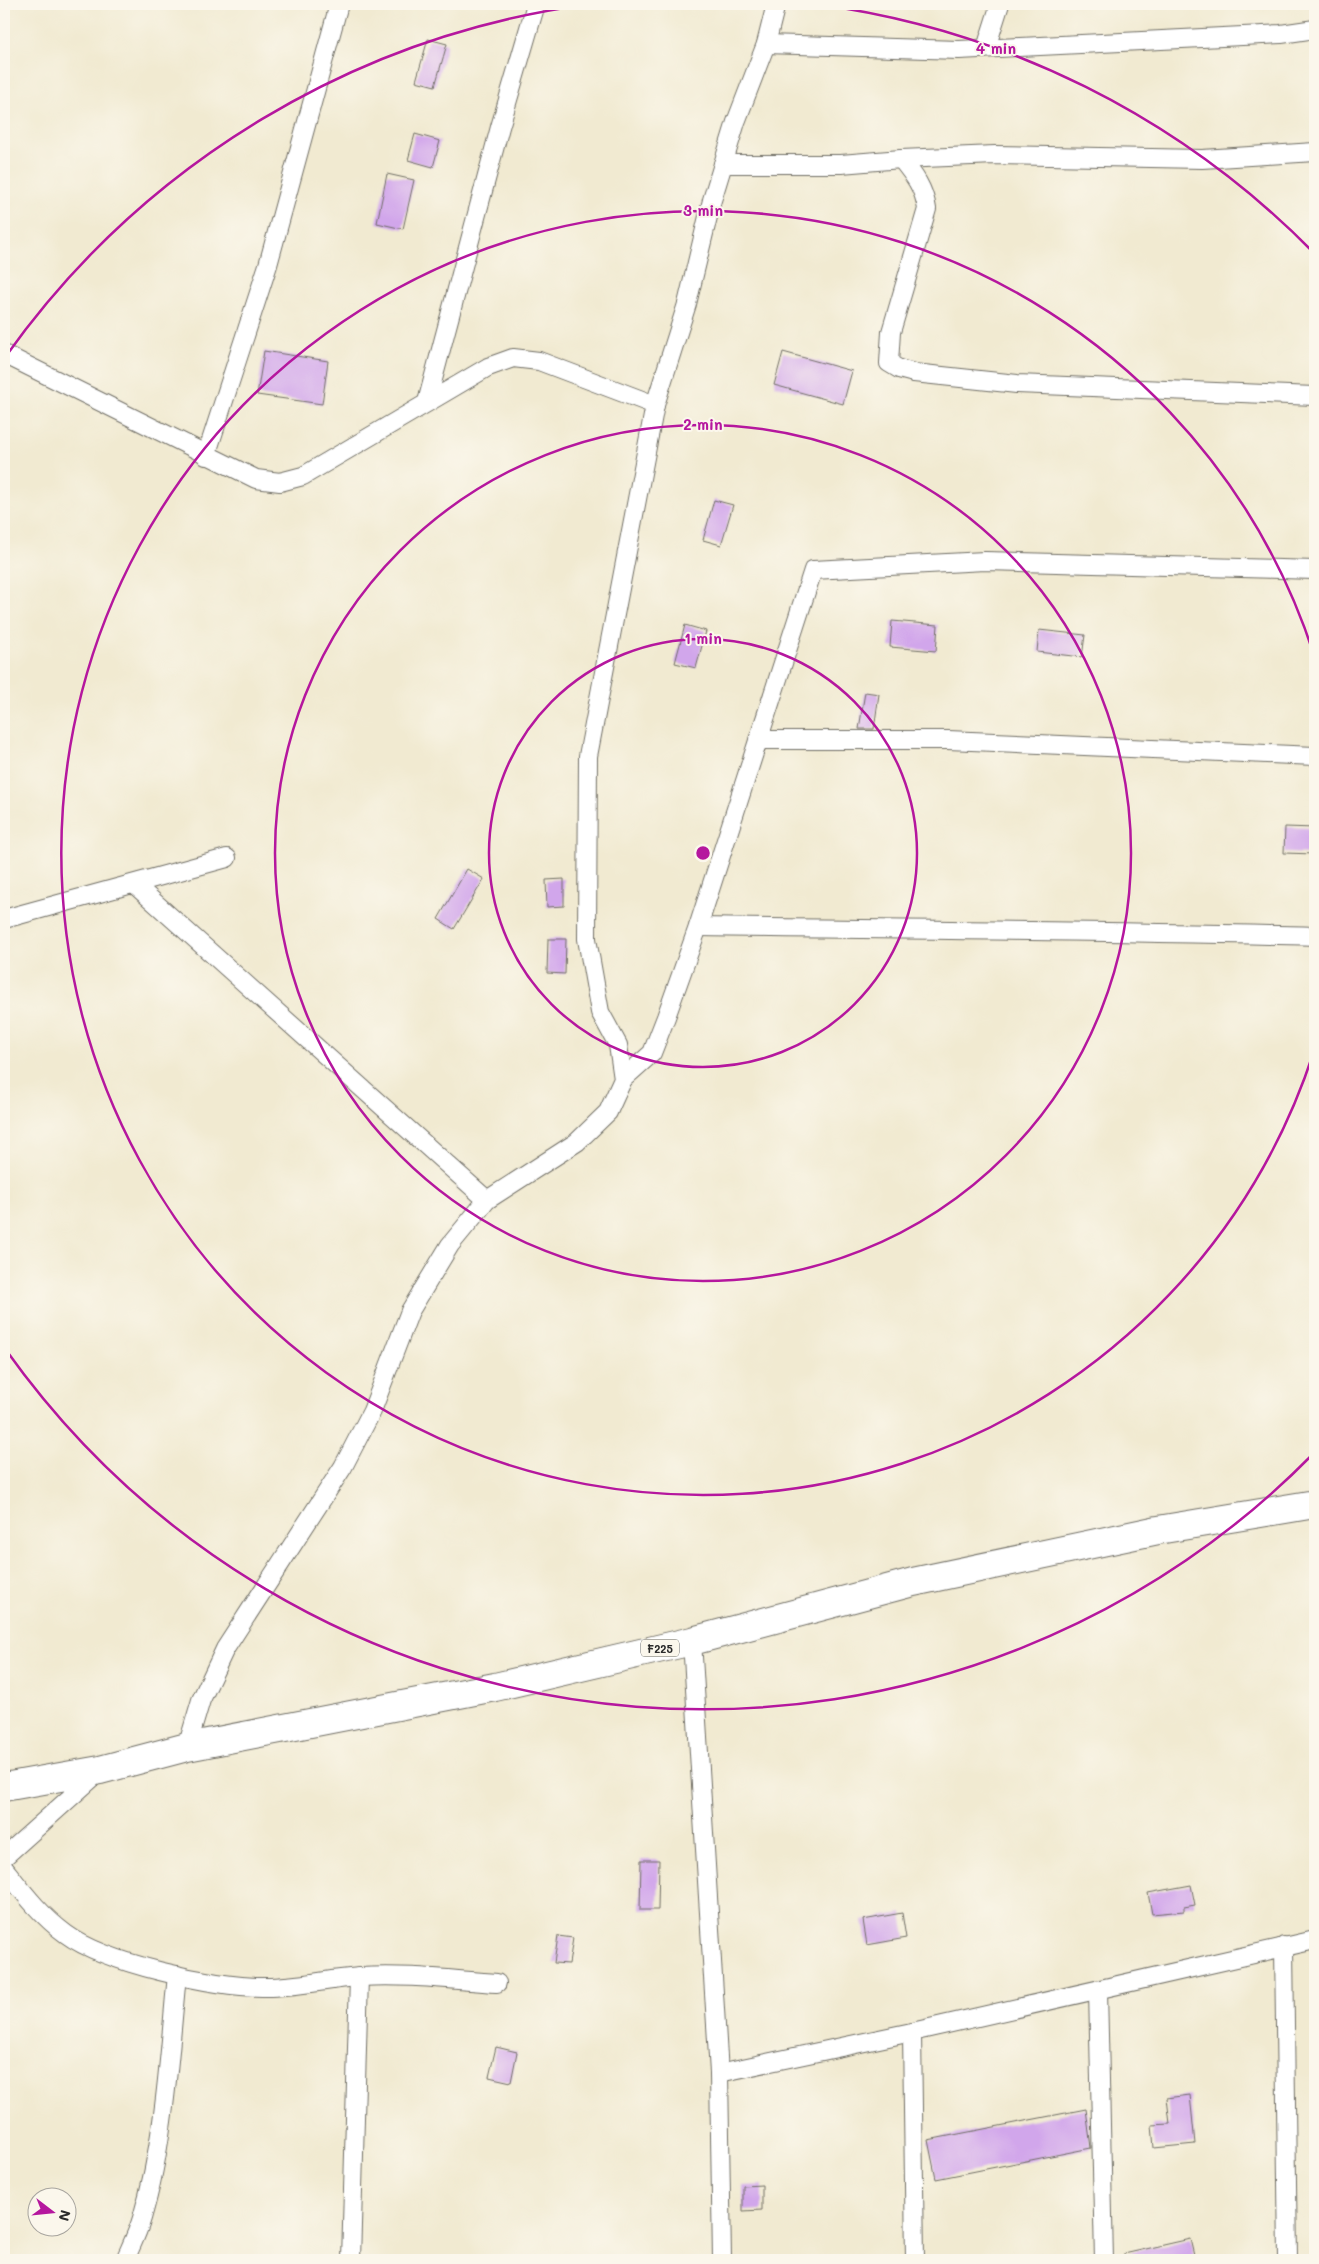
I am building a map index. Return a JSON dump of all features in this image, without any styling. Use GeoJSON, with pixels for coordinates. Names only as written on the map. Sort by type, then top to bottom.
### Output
{"type":"FeatureCollection","features":[{"type":"Feature","properties":{"kind":"main road","name":"F225"},"geometry":{"type":"LineString","coordinates":[[4,1787],[100,1770],[187,1747],[495,1687],[692,1641],[913,1582],[1158,1530],[1315,1504]]}},
{"type":"Feature","properties":{"kind":"street"},"geometry":{"type":"LineString","coordinates":[[206,456],[268,265],[339,4]]}},
{"type":"Feature","properties":{"kind":"street"},"geometry":{"type":"LineString","coordinates":[[427,402],[500,127],[536,4]]}},
{"type":"Feature","properties":{"kind":"street"},"geometry":{"type":"LineString","coordinates":[[623,1079],[618,1045],[600,1012],[587,940],[588,756],[655,405],[687,304],[712,200],[736,122],[766,44],[776,4]]}},
{"type":"Feature","properties":{"kind":"street"},"geometry":{"type":"LineString","coordinates":[[986,48],[1000,4]]}},
{"type":"Feature","properties":{"kind":"street"},"geometry":{"type":"LineString","coordinates":[[766,44],[959,50],[1261,35],[1315,30]]}},
{"type":"Feature","properties":{"kind":"street"},"geometry":{"type":"LineString","coordinates":[[723,164],[841,164],[995,155],[1202,160],[1315,152]]}},
{"type":"Feature","properties":{"kind":"street"},"geometry":{"type":"LineString","coordinates":[[901,159],[919,181],[925,194],[927,209],[891,332],[889,363],[899,369],[914,373],[1017,384],[1315,396]]}},
{"type":"Feature","properties":{"kind":"street"},"geometry":{"type":"LineString","coordinates":[[4,354],[186,443],[206,456],[256,479],[280,482],[303,476],[488,367],[513,358],[539,361],[655,405]]}},
{"type":"Feature","properties":{"kind":"street"},"geometry":{"type":"LineString","coordinates":[[187,1747],[200,1700],[225,1649],[343,1467],[372,1411],[410,1311],[450,1245],[487,1200],[577,1142],[608,1112],[623,1079],[652,1053],[698,926],[809,575],[813,570],[818,568],[985,561],[1315,570]]}},
{"type":"Feature","properties":{"kind":"street"},"geometry":{"type":"LineString","coordinates":[[758,740],[948,740],[1315,756]]}},
{"type":"Feature","properties":{"kind":"street"},"geometry":{"type":"LineString","coordinates":[[4,919],[227,858]]}},
{"type":"Feature","properties":{"kind":"street"},"geometry":{"type":"LineString","coordinates":[[134,884],[487,1200]]}},
{"type":"Feature","properties":{"kind":"street"},"geometry":{"type":"LineString","coordinates":[[698,926],[901,930],[1081,930],[1315,936]]}},
{"type":"Feature","properties":{"kind":"street"},"geometry":{"type":"LineString","coordinates":[[692,1641],[719,2073],[722,2260]]}},
{"type":"Feature","properties":{"kind":"street"},"geometry":{"type":"LineString","coordinates":[[4,1857],[100,1770]]}},
{"type":"Feature","properties":{"kind":"street"},"geometry":{"type":"LineString","coordinates":[[4,1868],[36,1908],[67,1935],[109,1957],[177,1975],[261,1988],[359,1977],[394,1976],[497,1983]]}},
{"type":"Feature","properties":{"kind":"street"},"geometry":{"type":"LineString","coordinates":[[719,2073],[912,2032],[1315,1940]]}},
{"type":"Feature","properties":{"kind":"street"},"geometry":{"type":"LineString","coordinates":[[1284,1946],[1288,2260]]}},
{"type":"Feature","properties":{"kind":"street"},"geometry":{"type":"LineString","coordinates":[[125,2260],[142,2218],[155,2157],[177,1975]]}},
{"type":"Feature","properties":{"kind":"street"},"geometry":{"type":"LineString","coordinates":[[350,2260],[359,1977]]}},
{"type":"Feature","properties":{"kind":"street"},"geometry":{"type":"LineString","coordinates":[[1098,1990],[1104,2260]]}},
{"type":"Feature","properties":{"kind":"street"},"geometry":{"type":"LineString","coordinates":[[912,2032],[915,2260]]}},
{"type":"Feature","properties":{"kind":"building"},"geometry":{"type":"Polygon","coordinates":[[[428,39],[447,44],[435,86],[416,81],[428,39]]]}},
{"type":"Feature","properties":{"kind":"building"},"geometry":{"type":"Polygon","coordinates":[[[415,134],[440,141],[433,167],[408,160],[415,134]]]}},
{"type":"Feature","properties":{"kind":"building"},"geometry":{"type":"Polygon","coordinates":[[[387,174],[414,180],[403,229],[377,223],[387,174]]]}},
{"type":"Feature","properties":{"kind":"building"},"geometry":{"type":"Polygon","coordinates":[[[264,351],[328,361],[322,404],[257,395],[264,351]]]}},
{"type":"Feature","properties":{"kind":"building"},"geometry":{"type":"Polygon","coordinates":[[[783,352],[852,371],[843,404],[774,385],[783,352]]]}},
{"type":"Feature","properties":{"kind":"building"},"geometry":{"type":"Polygon","coordinates":[[[714,500],[733,505],[721,545],[703,540],[714,500]]]}},
{"type":"Feature","properties":{"kind":"building"},"geometry":{"type":"Polygon","coordinates":[[[892,621],[938,625],[936,651],[890,647],[892,621]]]}},
{"type":"Feature","properties":{"kind":"building"},"geometry":{"type":"Polygon","coordinates":[[[685,625],[706,631],[696,668],[675,663],[685,625]]]}},
{"type":"Feature","properties":{"kind":"building"},"geometry":{"type":"Polygon","coordinates":[[[1039,630],[1085,635],[1082,657],[1037,652],[1039,630]]]}},
{"type":"Feature","properties":{"kind":"building"},"geometry":{"type":"Polygon","coordinates":[[[865,692],[879,694],[874,729],[859,729],[865,692]]]}},
{"type":"Feature","properties":{"kind":"building"},"geometry":{"type":"Polygon","coordinates":[[[1285,827],[1315,828],[1315,854],[1284,853],[1285,827]]]}},
{"type":"Feature","properties":{"kind":"building"},"geometry":{"type":"Polygon","coordinates":[[[467,869],[484,879],[454,929],[438,919],[467,869]]]}},
{"type":"Feature","properties":{"kind":"building"},"geometry":{"type":"Polygon","coordinates":[[[564,879],[564,906],[547,907],[546,880],[564,879]]]}},
{"type":"Feature","properties":{"kind":"building"},"geometry":{"type":"Polygon","coordinates":[[[548,939],[566,939],[565,974],[547,973],[548,939]]]}},
{"type":"Feature","properties":{"kind":"building"},"geometry":{"type":"Polygon","coordinates":[[[641,1860],[659,1860],[658,1910],[640,1910],[641,1860]]]}},
{"type":"Feature","properties":{"kind":"building"},"geometry":{"type":"Polygon","coordinates":[[[1191,1885],[1195,1905],[1184,1907],[1184,1911],[1152,1914],[1148,1893],[1191,1885]]]}},
{"type":"Feature","properties":{"kind":"building"},"geometry":{"type":"Polygon","coordinates":[[[902,1913],[906,1938],[867,1945],[863,1920],[902,1913]]]}},
{"type":"Feature","properties":{"kind":"building"},"geometry":{"type":"Polygon","coordinates":[[[558,1936],[573,1938],[569,1964],[554,1963],[558,1936]]]}},
{"type":"Feature","properties":{"kind":"building"},"geometry":{"type":"Polygon","coordinates":[[[496,2047],[517,2052],[511,2082],[489,2077],[496,2047]]]}},
{"type":"Feature","properties":{"kind":"building"},"geometry":{"type":"Polygon","coordinates":[[[1190,2095],[1195,2144],[1154,2148],[1152,2125],[1170,2124],[1167,2098],[1190,2095]]]}},
{"type":"Feature","properties":{"kind":"building"},"geometry":{"type":"Polygon","coordinates":[[[1086,2109],[1091,2148],[936,2179],[928,2140],[1086,2109]]]}},
{"type":"Feature","properties":{"kind":"building"},"geometry":{"type":"Polygon","coordinates":[[[762,2185],[762,2210],[743,2211],[743,2186],[762,2185]]]}},
{"type":"Feature","properties":{"kind":"building"},"geometry":{"type":"Polygon","coordinates":[[[1190,2239],[1195,2260],[1125,2260],[1124,2254],[1190,2239]]]}}]}
